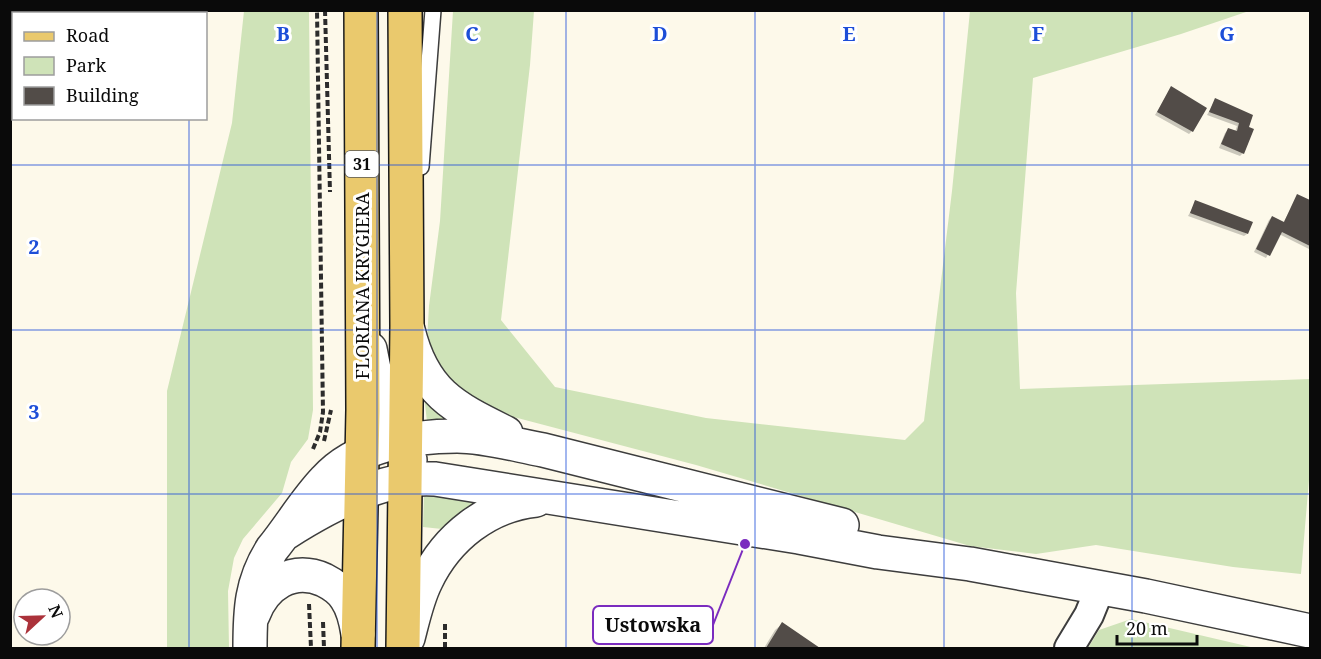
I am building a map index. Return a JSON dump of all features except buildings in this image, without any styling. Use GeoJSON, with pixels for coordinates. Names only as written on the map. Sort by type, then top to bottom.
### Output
{"type":"FeatureCollection","features":[{"type":"Feature","properties":{"kind":"main road","name":"FLORIANA KRYGIERA"},"geometry":{"type":"LineString","coordinates":[[358,641],[364,318],[361,10]]}},
{"type":"Feature","properties":{"kind":"main road"},"geometry":{"type":"LineString","coordinates":[[404,648],[410,460],[405,10]]}},
{"type":"Feature","properties":{"kind":"street"},"geometry":{"type":"LineString","coordinates":[[407,314],[412,345],[422,370],[441,395],[468,414],[543,450]]}},
{"type":"Feature","properties":{"kind":"street"},"geometry":{"type":"LineString","coordinates":[[364,318],[379,392],[410,460]]}},
{"type":"Feature","properties":{"kind":"street"},"geometry":{"type":"LineString","coordinates":[[284,534],[311,517],[362,494],[410,460],[459,436],[543,450],[785,510],[883,536],[970,564]]}},
{"type":"Feature","properties":{"kind":"street"},"geometry":{"type":"LineString","coordinates":[[250,635],[257,576],[272,549],[325,480],[345,463],[363,454],[410,460],[554,499],[799,537],[878,552],[970,564],[1100,588],[1311,632]]}},
{"type":"Feature","properties":{"kind":"street"},"geometry":{"type":"LineString","coordinates":[[404,648],[426,580],[457,538],[495,510],[526,501],[554,499]]}},
{"type":"Feature","properties":{"kind":"street"},"geometry":{"type":"LineString","coordinates":[[250,635],[256,605],[268,589],[289,576],[304,575],[329,583],[345,597],[352,610],[358,641]]}},
{"type":"Feature","properties":{"kind":"street"},"geometry":{"type":"LineString","coordinates":[[1070,648],[1089,615],[1100,588]]}},
{"type":"Feature","properties":{"kind":"lane"},"geometry":{"type":"LineString","coordinates":[[407,314],[433,10]]}},
{"type":"Feature","properties":{"kind":"path"},"geometry":{"type":"LineString","coordinates":[[312,452],[320,432],[323,411],[317,10]]}},
{"type":"Feature","properties":{"kind":"path"},"geometry":{"type":"LineString","coordinates":[[325,10],[330,198]]}},
{"type":"Feature","properties":{"kind":"path"},"geometry":{"type":"LineString","coordinates":[[323,445],[331,411],[331,400]]}},
{"type":"Feature","properties":{"kind":"path"},"geometry":{"type":"LineString","coordinates":[[309,601],[312,648]]}},
{"type":"Feature","properties":{"kind":"green space"},"geometry":{"type":"Polygon","coordinates":[[[244,11],[309,11],[313,410],[308,439],[291,462],[282,493],[243,539],[234,558],[228,591],[229,648],[167,648],[167,391],[232,123],[244,11]]]}},
{"type":"Feature","properties":{"kind":"green space"},"geometry":{"type":"Polygon","coordinates":[[[453,11],[534,11],[501,320],[555,387],[706,418],[905,440],[924,421],[952,191],[970,11],[1249,11],[1181,34],[1033,78],[1016,293],[1020,389],[1310,379],[1310,468],[1301,574],[1233,567],[1096,545],[1036,554],[970,546],[696,465],[499,413],[460,393],[435,364],[427,340],[440,221],[453,11]]]}},
{"type":"Feature","properties":{"kind":"green space"},"geometry":{"type":"Polygon","coordinates":[[[424,395],[461,419],[427,422],[424,395]]]}},
{"type":"Feature","properties":{"kind":"green space"},"geometry":{"type":"Polygon","coordinates":[[[424,494],[490,500],[448,533],[442,529],[423,527],[424,494]]]}},
{"type":"Feature","properties":{"kind":"green space"},"geometry":{"type":"Polygon","coordinates":[[[1131,619],[1255,648],[1088,648],[1099,630],[1131,619]]]}},
{"type":"Feature","properties":{"kind":"place","name":"Ustowska"},"geometry":{"type":"Point","coordinates":[745,544]}}]}
